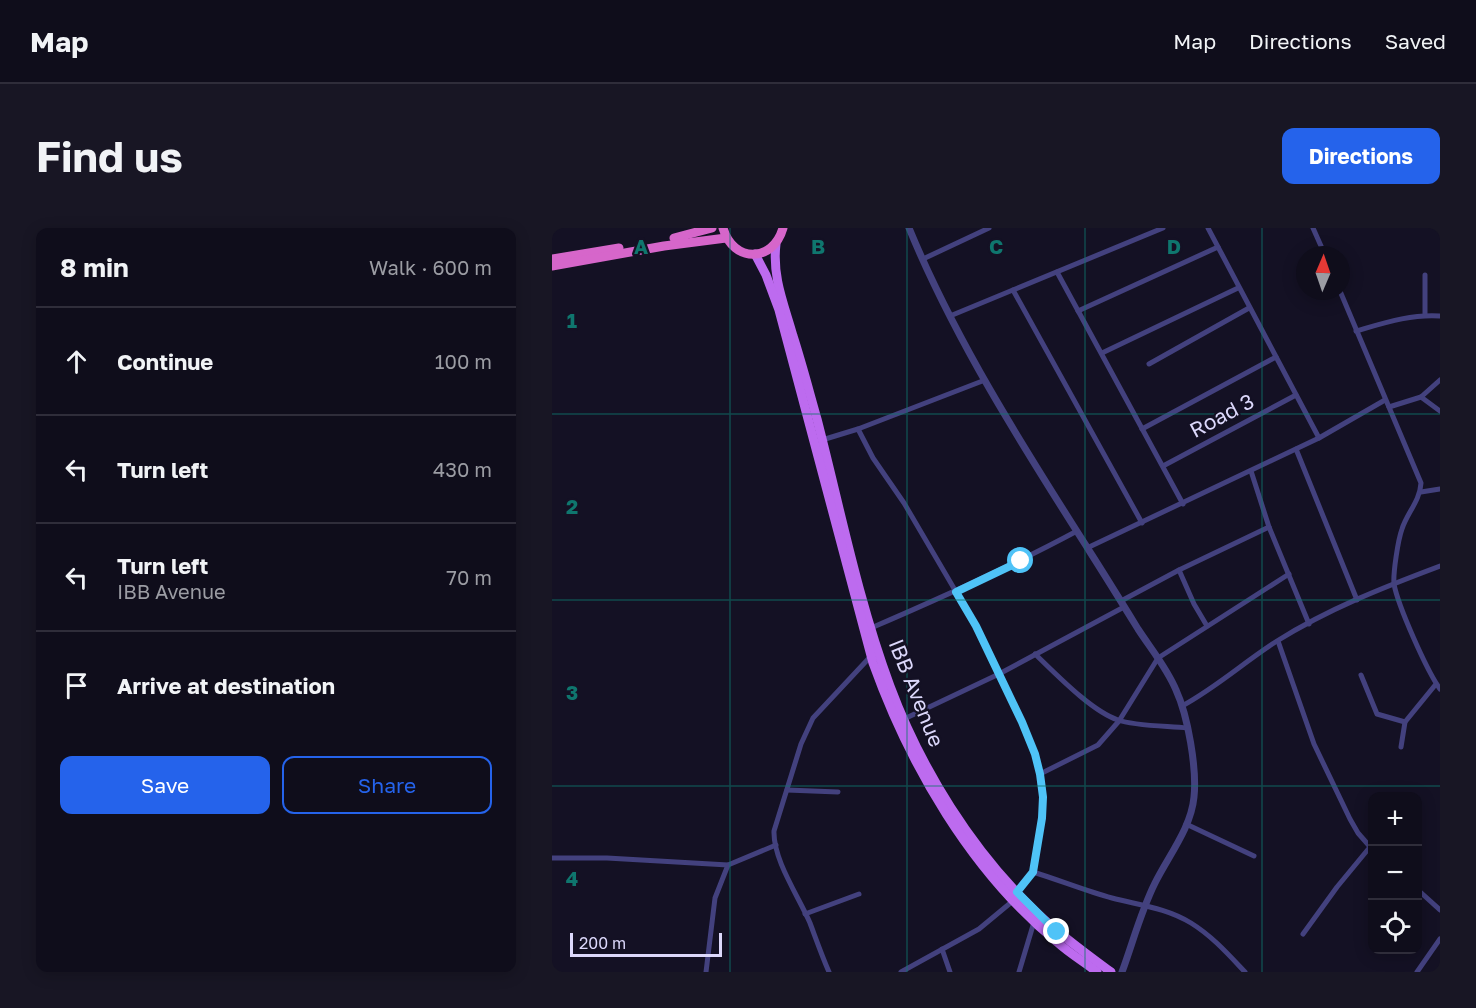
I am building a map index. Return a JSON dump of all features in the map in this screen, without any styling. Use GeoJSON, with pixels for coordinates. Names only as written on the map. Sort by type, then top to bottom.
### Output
{"type":"FeatureCollection","features":[{"type":"Feature","properties":{"kind":"highway"},"geometry":{"type":"LineString","coordinates":[[552,259],[693,235],[712,228]]}},
{"type":"Feature","properties":{"kind":"highway"},"geometry":{"type":"LineString","coordinates":[[723,228],[726,238],[733,247],[755,254],[766,251],[776,244],[783,228]]}},
{"type":"Feature","properties":{"kind":"highway"},"geometry":{"type":"LineString","coordinates":[[552,266],[726,238]]}},
{"type":"Feature","properties":{"kind":"main road","name":"IBB Avenue"},"geometry":{"type":"LineString","coordinates":[[776,244],[774,272],[802,364],[871,628],[889,685],[904,719],[925,764],[958,817],[1016,896],[1057,932],[1111,972]]}},
{"type":"Feature","properties":{"kind":"main road"},"geometry":{"type":"LineString","coordinates":[[755,254],[766,275],[778,310],[871,656],[893,717],[926,782],[972,849],[1016,896],[1034,921],[1058,943],[1097,972]]}},
{"type":"Feature","properties":{"kind":"street"},"geometry":{"type":"LineString","coordinates":[[909,228],[950,316],[985,380],[1173,682],[1182,706],[1193,764],[1195,790],[1192,809],[1154,884],[1122,972]]}},
{"type":"Feature","properties":{"kind":"street"},"geometry":{"type":"LineString","coordinates":[[923,260],[989,228]]}},
{"type":"Feature","properties":{"kind":"street"},"geometry":{"type":"LineString","coordinates":[[950,316],[1163,228]]}},
{"type":"Feature","properties":{"kind":"street"},"geometry":{"type":"LineString","coordinates":[[1208,228],[1319,438]]}},
{"type":"Feature","properties":{"kind":"street"},"geometry":{"type":"LineString","coordinates":[[1313,228],[1321,246]]}},
{"type":"Feature","properties":{"kind":"street"},"geometry":{"type":"LineString","coordinates":[[1078,310],[1218,247]]}},
{"type":"Feature","properties":{"kind":"street"},"geometry":{"type":"LineString","coordinates":[[1057,272],[1183,504]]}},
{"type":"Feature","properties":{"kind":"street"},"geometry":{"type":"LineString","coordinates":[[1425,275],[1425,315]]}},
{"type":"Feature","properties":{"kind":"street"},"geometry":{"type":"LineString","coordinates":[[1101,353],[1238,288]]}},
{"type":"Feature","properties":{"kind":"street"},"geometry":{"type":"LineString","coordinates":[[1013,290],[1142,523]]}},
{"type":"Feature","properties":{"kind":"street"},"geometry":{"type":"LineString","coordinates":[[1344,300],[1419,474],[1421,492],[1402,526],[1394,583],[1404,615],[1438,686],[1405,722],[1401,747]]}},
{"type":"Feature","properties":{"kind":"street"},"geometry":{"type":"LineString","coordinates":[[1149,364],[1249,308]]}},
{"type":"Feature","properties":{"kind":"street"},"geometry":{"type":"LineString","coordinates":[[1356,331],[1398,319],[1425,315],[1440,316]]}},
{"type":"Feature","properties":{"kind":"street"},"geometry":{"type":"LineString","coordinates":[[1142,429],[1276,357]]}},
{"type":"Feature","properties":{"kind":"street"},"geometry":{"type":"LineString","coordinates":[[822,440],[858,429],[985,380]]}},
{"type":"Feature","properties":{"kind":"street"},"geometry":{"type":"LineString","coordinates":[[1389,407],[1421,397],[1440,380]]}},
{"type":"Feature","properties":{"kind":"street","name":"Road 3"},"geometry":{"type":"LineString","coordinates":[[1163,466],[1296,395]]}},
{"type":"Feature","properties":{"kind":"street"},"geometry":{"type":"LineString","coordinates":[[1421,397],[1440,411]]}},
{"type":"Feature","properties":{"kind":"street"},"geometry":{"type":"LineString","coordinates":[[1088,548],[1319,438],[1385,400]]}},
{"type":"Feature","properties":{"kind":"street"},"geometry":{"type":"LineString","coordinates":[[858,429],[873,458],[904,503],[976,626],[1035,754],[1043,797],[1033,872],[1016,896],[979,929],[901,972]]}},
{"type":"Feature","properties":{"kind":"street"},"geometry":{"type":"LineString","coordinates":[[1296,449],[1357,600]]}},
{"type":"Feature","properties":{"kind":"street"},"geometry":{"type":"LineString","coordinates":[[1251,471],[1269,527],[1309,624]]}},
{"type":"Feature","properties":{"kind":"street"},"geometry":{"type":"LineString","coordinates":[[1421,492],[1440,489]]}},
{"type":"Feature","properties":{"kind":"street"},"geometry":{"type":"LineString","coordinates":[[904,719],[999,674],[1179,570],[1269,527]]}},
{"type":"Feature","properties":{"kind":"street"},"geometry":{"type":"LineString","coordinates":[[871,628],[956,592],[1077,531]]}},
{"type":"Feature","properties":{"kind":"street"},"geometry":{"type":"LineString","coordinates":[[1182,706],[1211,690],[1278,641],[1309,624],[1394,583],[1440,566]]}},
{"type":"Feature","properties":{"kind":"street"},"geometry":{"type":"LineString","coordinates":[[1179,570],[1207,626]]}},
{"type":"Feature","properties":{"kind":"street"},"geometry":{"type":"LineString","coordinates":[[1040,774],[1098,744],[1119,721],[1158,658],[1289,574]]}},
{"type":"Feature","properties":{"kind":"street"},"geometry":{"type":"LineString","coordinates":[[1278,641],[1314,744],[1350,819],[1369,846]]}},
{"type":"Feature","properties":{"kind":"street"},"geometry":{"type":"LineString","coordinates":[[1035,654],[1071,688],[1108,716],[1119,721],[1187,728]]}},
{"type":"Feature","properties":{"kind":"street"},"geometry":{"type":"LineString","coordinates":[[829,972],[776,845],[774,831],[801,744],[813,718],[871,656]]}},
{"type":"Feature","properties":{"kind":"street"},"geometry":{"type":"LineString","coordinates":[[1361,675],[1377,714],[1405,722]]}},
{"type":"Feature","properties":{"kind":"street"},"geometry":{"type":"LineString","coordinates":[[786,790],[838,792]]}},
{"type":"Feature","properties":{"kind":"street"},"geometry":{"type":"LineString","coordinates":[[1186,824],[1254,856]]}},
{"type":"Feature","properties":{"kind":"street"},"geometry":{"type":"LineString","coordinates":[[552,858],[606,858],[728,865],[776,845]]}},
{"type":"Feature","properties":{"kind":"street"},"geometry":{"type":"LineString","coordinates":[[1303,934],[1337,887],[1368,851]]}},
{"type":"Feature","properties":{"kind":"street"},"geometry":{"type":"LineString","coordinates":[[706,972],[715,898],[728,865]]}},
{"type":"Feature","properties":{"kind":"street"},"geometry":{"type":"LineString","coordinates":[[1033,872],[1112,898],[1146,905],[1189,921],[1219,945],[1245,972]]}},
{"type":"Feature","properties":{"kind":"street"},"geometry":{"type":"LineString","coordinates":[[806,914],[859,894]]}},
{"type":"Feature","properties":{"kind":"street"},"geometry":{"type":"LineString","coordinates":[[1422,894],[1440,910]]}},
{"type":"Feature","properties":{"kind":"street"},"geometry":{"type":"LineString","coordinates":[[1019,972],[1034,921]]}},
{"type":"Feature","properties":{"kind":"street"},"geometry":{"type":"LineString","coordinates":[[1417,972],[1440,939]]}},
{"type":"Feature","properties":{"kind":"street"},"geometry":{"type":"LineString","coordinates":[[942,949],[950,972]]}},
{"type":"Feature","properties":{"kind":"route"},"geometry":{"type":"LineString","coordinates":[[1021,561],[956,592],[976,626],[1035,754],[1043,797],[1042,818],[1033,872],[1017,892],[1057,932]]}}]}
